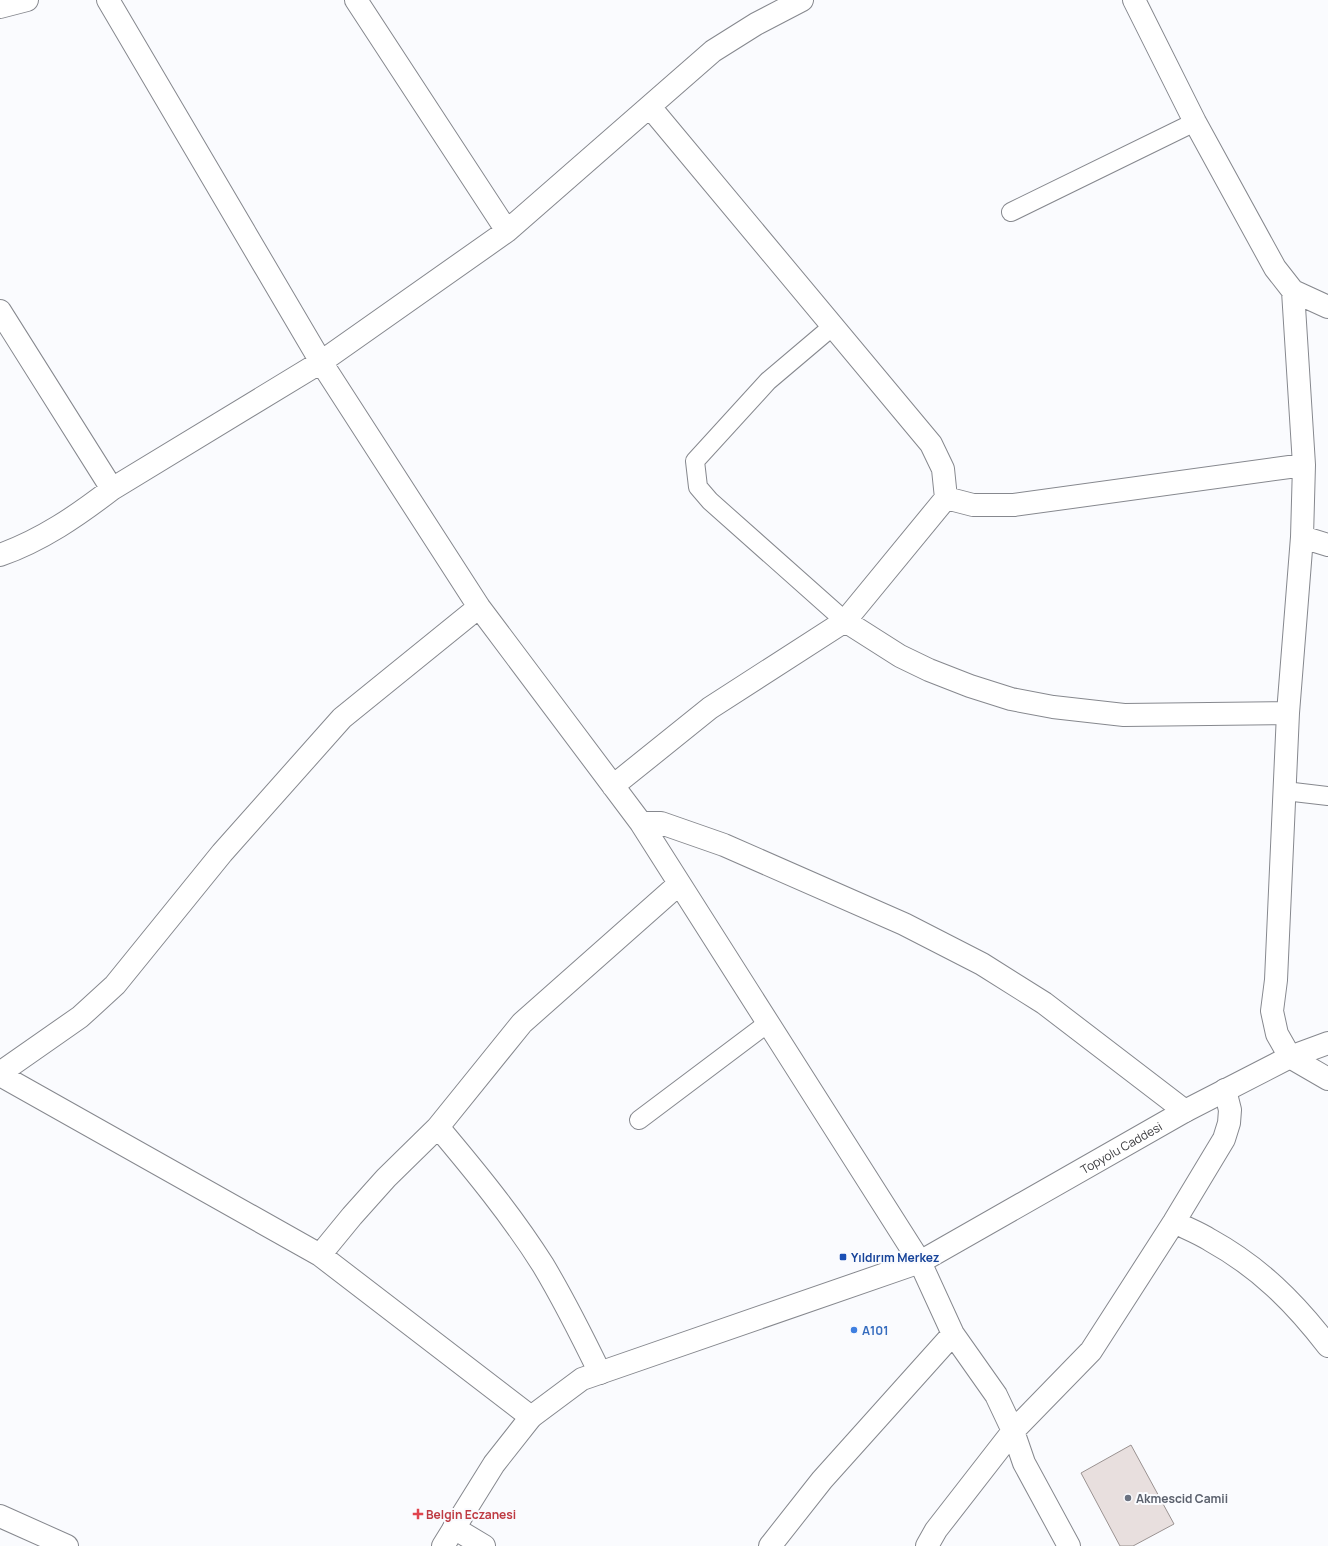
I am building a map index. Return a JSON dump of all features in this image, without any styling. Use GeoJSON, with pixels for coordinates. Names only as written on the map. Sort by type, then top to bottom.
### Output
{"type":"FeatureCollection","features":[{"type":"Feature","properties":{"kind":"street"},"geometry":{"type":"LineString","coordinates":[[0,7],[27,0]]}},
{"type":"Feature","properties":{"kind":"street"},"geometry":{"type":"LineString","coordinates":[[108,0],[321,362],[479,607],[641,823],[920,1262],[953,1334],[996,1395],[1013,1431],[1024,1463],[1069,1546]]}},
{"type":"Feature","properties":{"kind":"street"},"geometry":{"type":"LineString","coordinates":[[356,0],[507,231]]}},
{"type":"Feature","properties":{"kind":"street"},"geometry":{"type":"LineString","coordinates":[[0,555],[49,534],[82,512],[112,488],[321,362],[507,231],[713,51],[756,24],[802,0]]}},
{"type":"Feature","properties":{"kind":"street"},"geometry":{"type":"LineString","coordinates":[[1134,0],[1194,122],[1275,268],[1293,291],[1328,307]]}},
{"type":"Feature","properties":{"kind":"street"},"geometry":{"type":"LineString","coordinates":[[613,786],[710,708],[845,621],[946,498],[943,469],[930,444],[650,107]]}},
{"type":"Feature","properties":{"kind":"street"},"geometry":{"type":"LineString","coordinates":[[1293,291],[1304,465],[1302,537],[1288,713],[1276,980],[1272,1011],[1277,1034],[1290,1058],[1328,1079]]}},
{"type":"Feature","properties":{"kind":"street"},"geometry":{"type":"LineString","coordinates":[[0,311],[112,488]]}},
{"type":"Feature","properties":{"kind":"street"},"geometry":{"type":"LineString","coordinates":[[946,498],[973,505],[1014,505],[1304,465]]}},
{"type":"Feature","properties":{"kind":"street"},"geometry":{"type":"LineString","coordinates":[[1302,537],[1328,545]]}},
{"type":"Feature","properties":{"kind":"street"},"geometry":{"type":"LineString","coordinates":[[479,607],[342,718],[222,853],[115,985],[80,1017],[0,1074],[320,1255],[531,1417]]}},
{"type":"Feature","properties":{"kind":"street"},"geometry":{"type":"LineString","coordinates":[[845,621],[900,656],[929,670],[970,686],[1011,698],[1053,707],[1124,715],[1288,713]]}},
{"type":"Feature","properties":{"kind":"street"},"geometry":{"type":"LineString","coordinates":[[641,823],[661,823],[724,845],[904,924],[982,964],[1044,1004],[1185,1111]]}},
{"type":"Feature","properties":{"kind":"street"},"geometry":{"type":"LineString","coordinates":[[320,1255],[386,1178],[438,1127],[522,1022],[679,884]]}},
{"type":"Feature","properties":{"kind":"street","name":"Topyolu Caddesi"},"geometry":{"type":"LineString","coordinates":[[449,1537],[494,1464],[531,1417],[582,1379],[920,1262],[1185,1111],[1290,1058],[1328,1043]]}},
{"type":"Feature","properties":{"kind":"street"},"geometry":{"type":"LineString","coordinates":[[927,1546],[936,1530],[1013,1431],[1091,1351],[1174,1222],[1224,1139],[1229,1123],[1230,1110],[1225,1090]]}},
{"type":"Feature","properties":{"kind":"street"},"geometry":{"type":"LineString","coordinates":[[438,1127],[497,1199],[543,1265],[573,1318],[600,1373]]}},
{"type":"Feature","properties":{"kind":"street"},"geometry":{"type":"LineString","coordinates":[[1174,1222],[1209,1239],[1243,1260],[1268,1279],[1311,1324],[1328,1346]]}},
{"type":"Feature","properties":{"kind":"street"},"geometry":{"type":"LineString","coordinates":[[770,1546],[822,1480],[953,1334]]}},
{"type":"Feature","properties":{"kind":"street"},"geometry":{"type":"LineString","coordinates":[[0,1516],[38,1541],[67,1546]]}},
{"type":"Feature","properties":{"kind":"street"},"geometry":{"type":"LineString","coordinates":[[449,1537],[484,1546]]}},
{"type":"Feature","properties":{"kind":"lane"},"geometry":{"type":"LineString","coordinates":[[1011,212],[1194,122]]}},
{"type":"Feature","properties":{"kind":"lane"},"geometry":{"type":"LineString","coordinates":[[833,326],[768,381],[695,461],[698,487],[710,501],[845,621]]}},
{"type":"Feature","properties":{"kind":"lane"},"geometry":{"type":"LineString","coordinates":[[1285,791],[1328,796]]}},
{"type":"Feature","properties":{"kind":"lane"},"geometry":{"type":"LineString","coordinates":[[639,1120],[768,1024]]}},
{"type":"Feature","properties":{"kind":"building","name":"Akmescid Camii"},"geometry":{"type":"Polygon","coordinates":[[[1131,1445],[1174,1524],[1133,1546],[1120,1546],[1081,1473],[1131,1445]]]}},
{"type":"Feature","properties":{"kind":"place","name":"Yıldırım Merkez"},"geometry":{"type":"Point","coordinates":[843,1257]}},
{"type":"Feature","properties":{"kind":"place","name":"A101"},"geometry":{"type":"Point","coordinates":[854,1330]}},
{"type":"Feature","properties":{"kind":"place","name":"Akmescid Camii"},"geometry":{"type":"Point","coordinates":[1128,1498]}},
{"type":"Feature","properties":{"kind":"place","name":"Belgin Eczanesi"},"geometry":{"type":"Point","coordinates":[418,1514]}}]}
